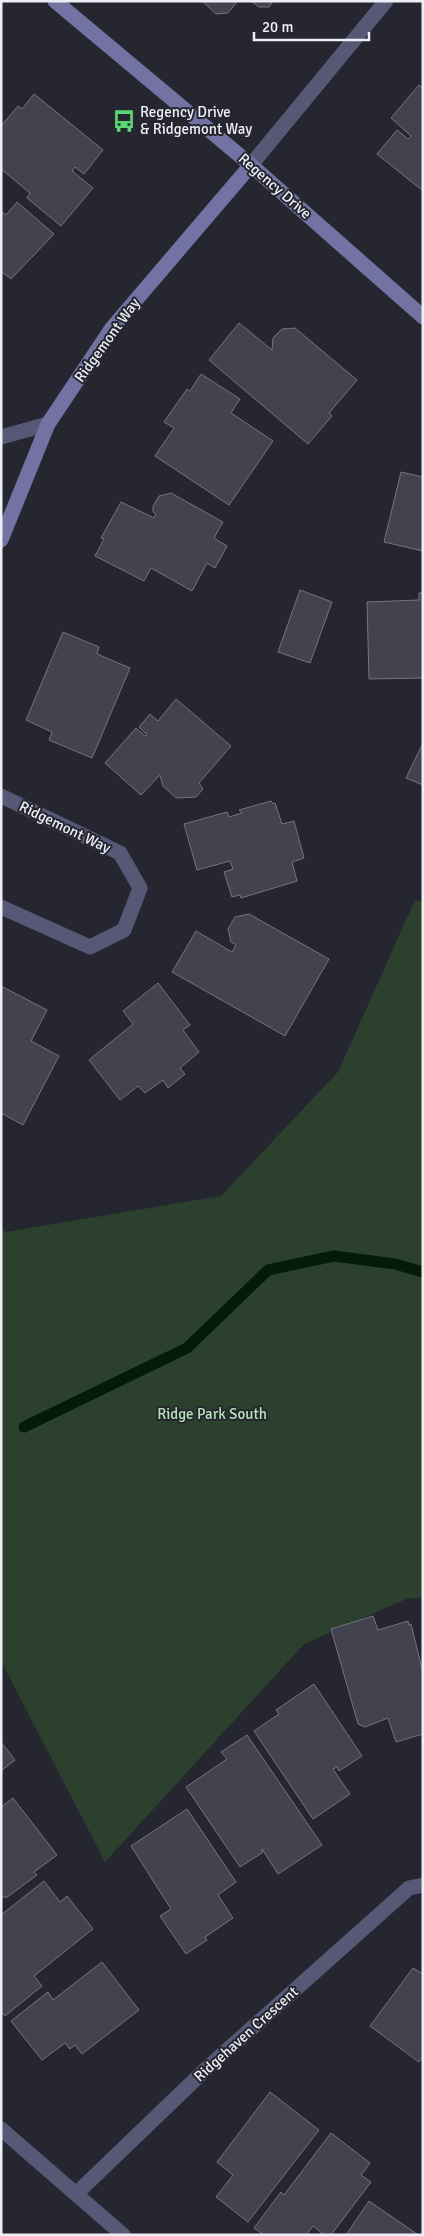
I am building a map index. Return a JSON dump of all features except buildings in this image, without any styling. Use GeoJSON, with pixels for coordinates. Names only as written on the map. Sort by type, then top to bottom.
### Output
{"type":"FeatureCollection","features":[{"type":"Feature","properties":{"kind":"street","name":"Regency Drive"},"geometry":{"type":"LineString","coordinates":[[56,1],[251,165],[423,317]]}},
{"type":"Feature","properties":{"kind":"street"},"geometry":{"type":"LineString","coordinates":[[251,165],[386,1]]}},
{"type":"Feature","properties":{"kind":"street","name":"Ridgemont Way"},"geometry":{"type":"LineString","coordinates":[[1,540],[48,424],[112,328],[251,165]]}},
{"type":"Feature","properties":{"kind":"street"},"geometry":{"type":"LineString","coordinates":[[1,437],[48,424]]}},
{"type":"Feature","properties":{"kind":"street","name":"Ridgemont Way"},"geometry":{"type":"LineString","coordinates":[[1,796],[120,852],[140,888],[124,930],[90,947],[1,907]]}},
{"type":"Feature","properties":{"kind":"street","name":"Ridgehaven Crescent"},"geometry":{"type":"LineString","coordinates":[[77,2193],[145,2125],[408,1888],[423,1884]]}},
{"type":"Feature","properties":{"kind":"street"},"geometry":{"type":"LineString","coordinates":[[1,2129],[77,2193],[123,2235]]}},
{"type":"Feature","properties":{"kind":"green space","name":"Ridge Park South"},"geometry":{"type":"Polygon","coordinates":[[[415,900],[423,902],[423,1597],[406,1599],[304,1644],[105,1862],[1,1661],[1,1229],[6,1232],[221,1196],[338,1072],[415,900]]]}},
{"type":"Feature","properties":{"kind":"waterway"},"geometry":{"type":"LineString","coordinates":[[24,1427],[187,1348],[268,1270],[334,1256],[395,1264],[423,1272]]}},
{"type":"Feature","properties":{"kind":"place","name":"Regency Drive & Ridgemont Way"},"geometry":{"type":"Point","coordinates":[124,121]}}]}
